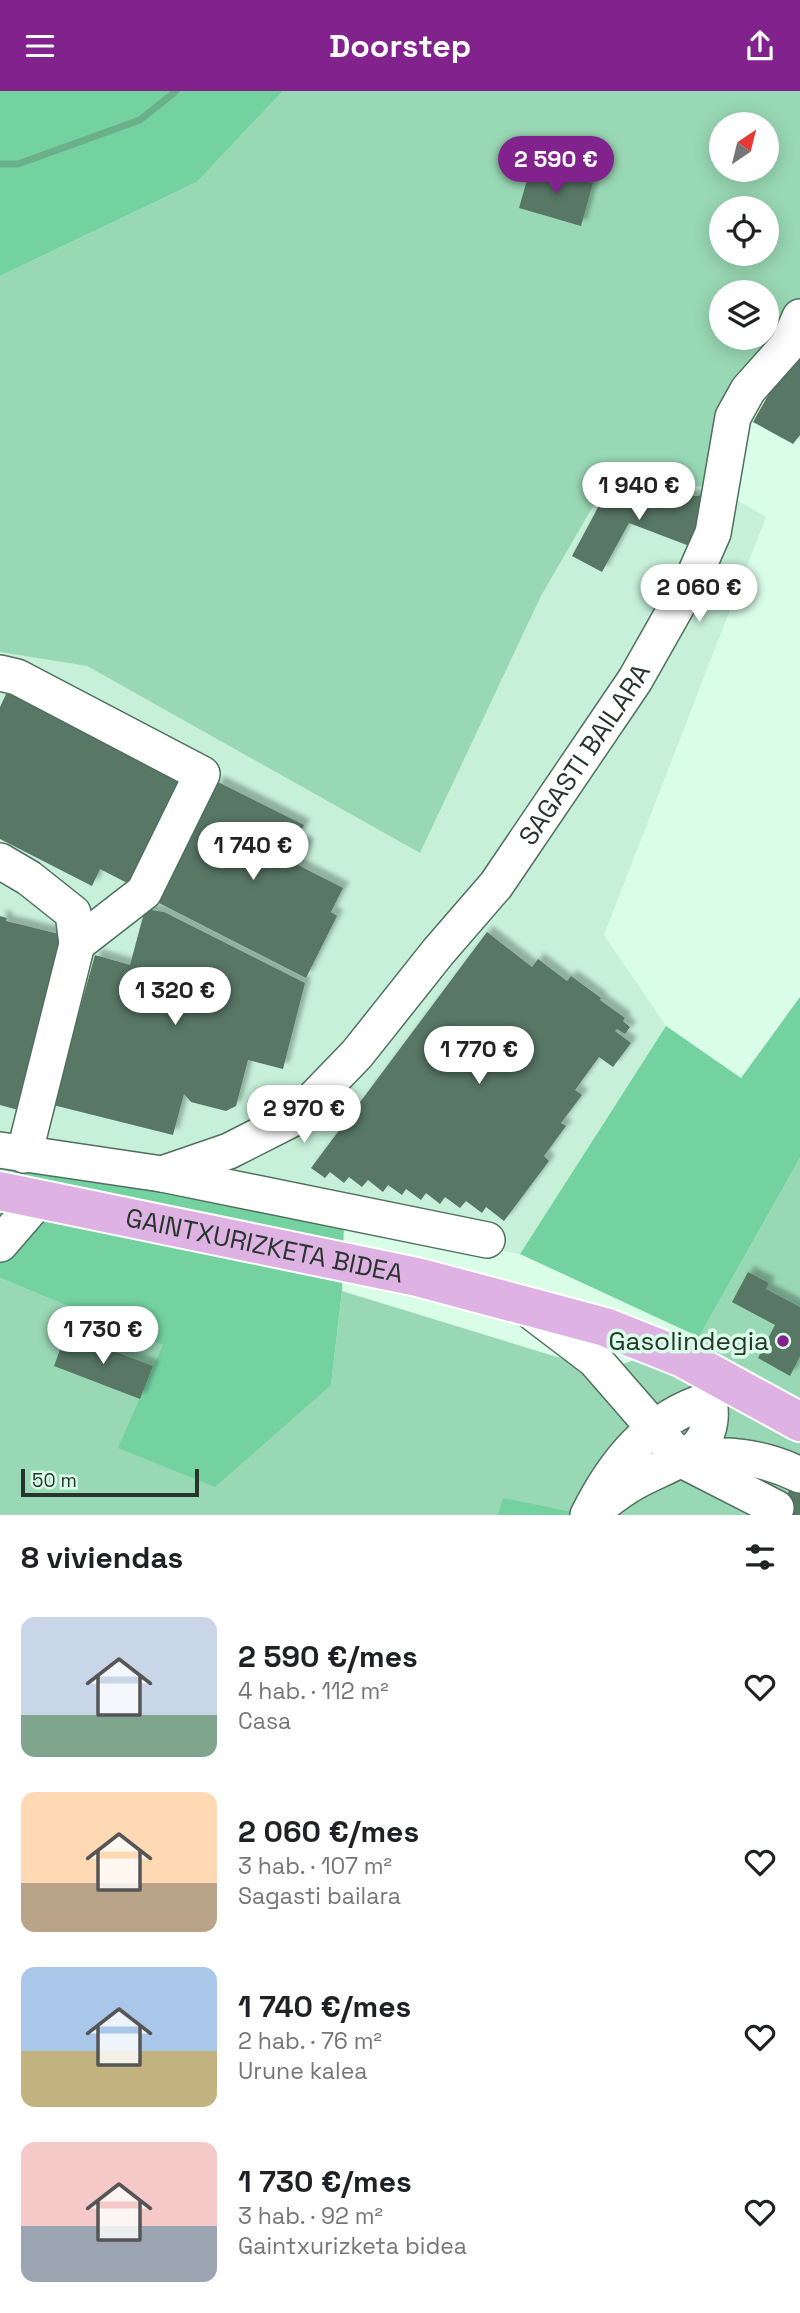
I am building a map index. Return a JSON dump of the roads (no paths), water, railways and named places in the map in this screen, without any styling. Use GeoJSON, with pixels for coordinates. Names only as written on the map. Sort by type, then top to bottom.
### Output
{"type":"FeatureCollection","features":[{"type":"Feature","properties":{"kind":"main road","name":"GAINTXURIZKETA BIDEA"},"geometry":{"type":"LineString","coordinates":[[0,1191],[416,1277],[605,1327],[683,1358],[800,1422]]}},
{"type":"Feature","properties":{"kind":"main road","name":"GAINTXURIZKETA BIDEA"},"geometry":{"type":"LineString","coordinates":[[525,1307],[709,1400],[800,1450]]}},
{"type":"Feature","properties":{"kind":"main road"},"geometry":{"type":"LineString","coordinates":[[683,1358],[699,1378],[709,1400]]}},
{"type":"Feature","properties":{"kind":"main road","name":"GAINTXURIZKETA BIDEA"},"geometry":{"type":"LineString","coordinates":[[709,1400],[736,1402],[800,1434]]}},
{"type":"Feature","properties":{"kind":"street","name":"SAGASTI BAILARA"},"geometry":{"type":"LineString","coordinates":[[162,1174],[229,1151],[296,1117],[357,1054],[438,952],[496,885],[635,680],[695,574],[713,533],[733,417],[748,390],[788,345],[800,319]]}},
{"type":"Feature","properties":{"kind":"street"},"geometry":{"type":"LineString","coordinates":[[0,673],[18,677],[202,774],[144,892],[77,944]]}},
{"type":"Feature","properties":{"kind":"street"},"geometry":{"type":"LineString","coordinates":[[0,861],[29,879],[73,913],[77,944],[12,1153],[162,1174],[487,1240]]}},
{"type":"Feature","properties":{"kind":"street"},"geometry":{"type":"LineString","coordinates":[[0,1244],[39,1199]]}},
{"type":"Feature","properties":{"kind":"street"},"geometry":{"type":"LineString","coordinates":[[525,1307],[573,1341],[612,1378],[682,1460],[776,1508]]}},
{"type":"Feature","properties":{"kind":"street"},"geometry":{"type":"LineString","coordinates":[[593,1505],[611,1468],[619,1431],[618,1404],[612,1378]]}},
{"type":"Feature","properties":{"kind":"street"},"geometry":{"type":"LineString","coordinates":[[709,1400],[711,1411],[707,1433],[693,1453],[593,1505],[637,1443],[654,1427],[680,1411],[709,1400]]}},
{"type":"Feature","properties":{"kind":"street"},"geometry":{"type":"LineString","coordinates":[[682,1460],[701,1456],[740,1456],[779,1465],[800,1475]]}},
{"type":"Feature","properties":{"kind":"waterway"},"geometry":{"type":"LineString","coordinates":[[0,164],[18,164],[140,120],[176,91]]}},
{"type":"Feature","properties":{"kind":"place","name":"Gasolindegia"},"geometry":{"type":"Point","coordinates":[783,1341]}}]}
